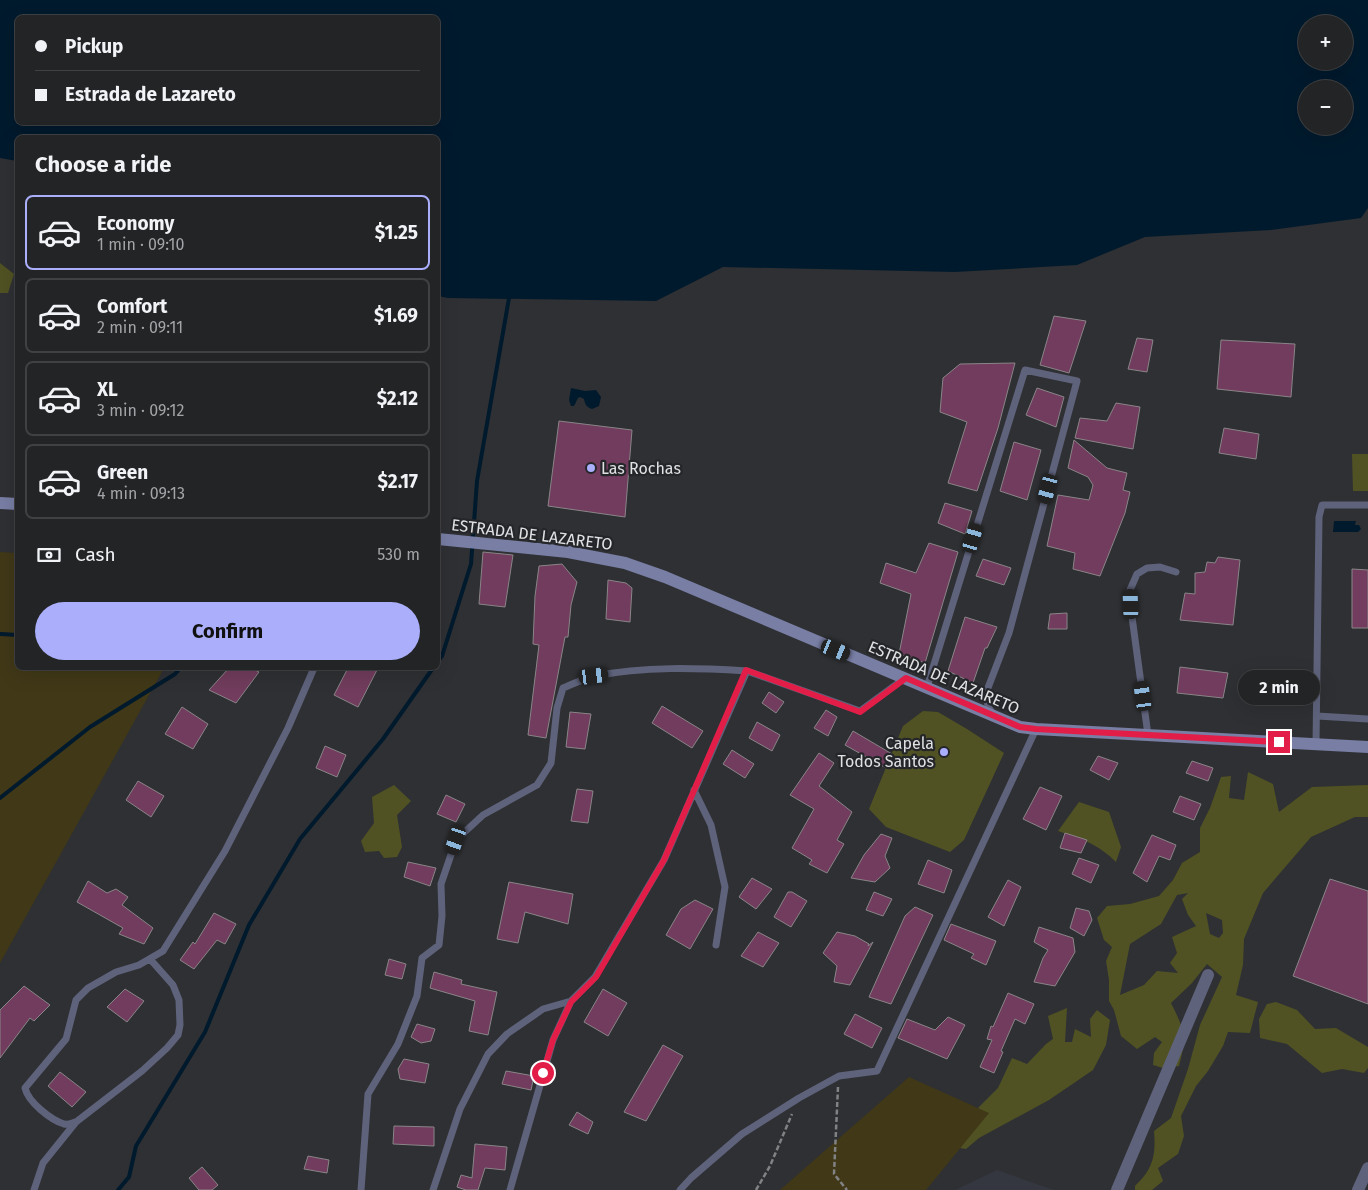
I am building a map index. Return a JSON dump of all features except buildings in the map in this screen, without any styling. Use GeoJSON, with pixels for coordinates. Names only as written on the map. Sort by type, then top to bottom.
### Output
{"type":"FeatureCollection","features":[{"type":"Feature","properties":{"kind":"street"},"geometry":{"type":"LineString","coordinates":[[0,503],[15,504]]}},
{"type":"Feature","properties":{"kind":"street","name":"ESTRADA DE LAZARETO"},"geometry":{"type":"LineString","coordinates":[[440,539],[568,552],[626,563],[665,577],[1020,727],[1368,746]]}},
{"type":"Feature","properties":{"kind":"street"},"geometry":{"type":"LineString","coordinates":[[1116,1190],[1208,975]]}},
{"type":"Feature","properties":{"kind":"street"},"geometry":{"type":"LineString","coordinates":[[1358,1190],[1368,1168]]}},
{"type":"Feature","properties":{"kind":"lane"},"geometry":{"type":"LineString","coordinates":[[927,687],[1025,370],[1078,381],[1008,633],[986,693],[988,706],[996,717]]}},
{"type":"Feature","properties":{"kind":"lane"},"geometry":{"type":"LineString","coordinates":[[1316,744],[1319,517],[1322,505],[1368,506]]}},
{"type":"Feature","properties":{"kind":"lane"},"geometry":{"type":"LineString","coordinates":[[1148,735],[1130,590],[1137,574],[1147,568],[1160,566],[1176,572]]}},
{"type":"Feature","properties":{"kind":"lane"},"geometry":{"type":"LineString","coordinates":[[362,1190],[368,1094],[398,1044],[417,996],[422,958],[439,945],[442,916],[440,884],[456,840],[483,815],[537,785],[551,763],[557,708],[563,688],[594,676],[628,671],[696,668],[746,670],[860,712],[906,678]]}},
{"type":"Feature","properties":{"kind":"lane"},"geometry":{"type":"LineString","coordinates":[[76,1122],[63,1124],[46,1114],[34,1103],[25,1088],[66,1039],[76,1000],[88,988],[116,972],[139,965],[163,951],[226,850],[288,728],[313,670]]}},
{"type":"Feature","properties":{"kind":"lane"},"geometry":{"type":"LineString","coordinates":[[510,1190],[553,1040],[571,1002],[596,977],[664,860],[746,670]]}},
{"type":"Feature","properties":{"kind":"lane"},"geometry":{"type":"LineString","coordinates":[[1316,716],[1368,719]]}},
{"type":"Feature","properties":{"kind":"lane"},"geometry":{"type":"LineString","coordinates":[[680,1190],[691,1178],[742,1134],[799,1098],[839,1076],[877,1071],[1036,729]]}},
{"type":"Feature","properties":{"kind":"lane"},"geometry":{"type":"LineString","coordinates":[[694,790],[711,825],[725,887],[716,945]]}},
{"type":"Feature","properties":{"kind":"lane"},"geometry":{"type":"LineString","coordinates":[[34,1190],[43,1163],[76,1122],[142,1071],[178,1035],[180,1025],[178,1000],[173,985],[150,959]]}},
{"type":"Feature","properties":{"kind":"lane"},"geometry":{"type":"LineString","coordinates":[[433,1190],[460,1109],[488,1054],[507,1034],[543,1009],[571,1002]]}},
{"type":"Feature","properties":{"kind":"path"},"geometry":{"type":"LineString","coordinates":[[839,1076],[834,1174],[847,1190]]}},
{"type":"Feature","properties":{"kind":"path"},"geometry":{"type":"LineString","coordinates":[[756,1190],[770,1166],[799,1098]]}},
{"type":"Feature","properties":{"kind":"shaded area"},"geometry":{"type":"Polygon","coordinates":[[[997,1170],[1054,1190],[955,1190],[997,1170]]]}},
{"type":"Feature","properties":{"kind":"green space"},"geometry":{"type":"Polygon","coordinates":[[[0,263],[14,274],[8,293],[0,293],[0,263]]]}},
{"type":"Feature","properties":{"kind":"green space"},"geometry":{"type":"Polygon","coordinates":[[[1352,454],[1368,454],[1368,491],[1353,491],[1352,454]]]}},
{"type":"Feature","properties":{"kind":"green space"},"geometry":{"type":"Polygon","coordinates":[[[923,711],[938,712],[1004,753],[964,840],[950,852],[886,827],[869,809],[903,726],[923,711]]]}},
{"type":"Feature","properties":{"kind":"green space"},"geometry":{"type":"Polygon","coordinates":[[[1248,772],[1273,784],[1279,812],[1312,787],[1368,785],[1368,817],[1355,817],[1311,837],[1263,893],[1244,939],[1243,965],[1236,995],[1258,1002],[1250,1033],[1228,1032],[1223,1046],[1208,1071],[1196,1086],[1181,1116],[1184,1136],[1178,1154],[1158,1168],[1163,1181],[1152,1190],[1135,1190],[1135,1186],[1146,1174],[1152,1162],[1154,1155],[1154,1131],[1171,1118],[1188,1069],[1200,1025],[1222,977],[1207,964],[1192,983],[1171,1003],[1182,1027],[1184,1040],[1179,1066],[1163,1068],[1153,1065],[1154,1053],[1162,1042],[1155,1037],[1137,1049],[1121,1036],[1114,1010],[1109,1001],[1109,980],[1106,961],[1112,947],[1104,940],[1097,918],[1107,906],[1130,904],[1159,896],[1173,880],[1182,863],[1200,852],[1200,828],[1210,808],[1221,777],[1231,776],[1229,798],[1244,800],[1248,772]],[[1188,893],[1177,895],[1161,924],[1130,944],[1120,995],[1144,985],[1157,971],[1178,973],[1170,963],[1177,953],[1172,937],[1196,926],[1188,915],[1182,899],[1188,893]],[[1206,913],[1210,934],[1219,938],[1223,933],[1222,920],[1206,913]]]}},
{"type":"Feature","properties":{"kind":"green space"},"geometry":{"type":"Polygon","coordinates":[[[394,785],[411,801],[397,815],[402,847],[397,857],[384,858],[379,851],[365,852],[361,841],[374,823],[372,797],[394,785]]]}},
{"type":"Feature","properties":{"kind":"green space"},"geometry":{"type":"Polygon","coordinates":[[[1079,802],[1109,812],[1121,847],[1116,862],[1096,846],[1058,831],[1079,802]]]}},
{"type":"Feature","properties":{"kind":"green space"},"geometry":{"type":"Polygon","coordinates":[[[1276,1002],[1297,1010],[1315,1029],[1336,1028],[1368,1047],[1368,1068],[1364,1073],[1342,1069],[1322,1073],[1287,1044],[1260,1038],[1259,1019],[1267,1004],[1276,1002]]]}},
{"type":"Feature","properties":{"kind":"green space"},"geometry":{"type":"Polygon","coordinates":[[[1067,1008],[1065,1042],[1072,1042],[1075,1029],[1091,1037],[1090,1019],[1097,1010],[1110,1020],[1106,1045],[1093,1070],[1049,1100],[979,1138],[966,1149],[960,1148],[955,1138],[979,1107],[998,1088],[1012,1058],[1027,1064],[1053,1039],[1048,1016],[1067,1008]]]}},
{"type":"Feature","properties":{"kind":"sand"},"geometry":{"type":"Polygon","coordinates":[[[0,552],[15,553],[15,670],[163,670],[0,963],[0,552]]]}},
{"type":"Feature","properties":{"kind":"sand"},"geometry":{"type":"Polygon","coordinates":[[[909,1077],[989,1113],[926,1190],[780,1190],[909,1077]]]}},
{"type":"Feature","properties":{"kind":"water"},"geometry":{"type":"Polygon","coordinates":[[[0,0],[1368,0],[1368,208],[1361,218],[1271,230],[1145,237],[1077,265],[955,272],[723,267],[656,301],[448,298],[440,296],[440,135],[15,135],[15,161],[0,158],[0,0]]]}},
{"type":"Feature","properties":{"kind":"water"},"geometry":{"type":"Polygon","coordinates":[[[571,388],[585,391],[596,390],[601,397],[599,406],[592,409],[580,397],[574,406],[571,406],[569,400],[571,388]]]}},
{"type":"Feature","properties":{"kind":"water"},"geometry":{"type":"Polygon","coordinates":[[[1334,521],[1356,521],[1355,525],[1359,525],[1361,529],[1358,532],[1333,532],[1334,521]]]}},
{"type":"Feature","properties":{"kind":"waterway"},"geometry":{"type":"LineString","coordinates":[[440,658],[471,564],[477,481],[509,298]]}},
{"type":"Feature","properties":{"kind":"waterway"},"geometry":{"type":"LineString","coordinates":[[0,634],[15,635]]}},
{"type":"Feature","properties":{"kind":"waterway"},"geometry":{"type":"LineString","coordinates":[[0,798],[90,727],[175,674],[178,670]]}},
{"type":"Feature","properties":{"kind":"waterway"},"geometry":{"type":"LineString","coordinates":[[118,1190],[129,1177],[136,1146],[205,1032],[249,925],[300,839],[383,739],[432,670]]}},
{"type":"Feature","properties":{"kind":"place","name":"Las Rochas"},"geometry":{"type":"Point","coordinates":[591,468]}},
{"type":"Feature","properties":{"kind":"place","name":"Capela Todos Santos"},"geometry":{"type":"Point","coordinates":[944,752]}},
{"type":"Feature","properties":{"kind":"route"},"geometry":{"type":"LineString","coordinates":[[543,1073],[553,1040],[571,1002],[596,977],[664,860],[746,670],[860,712],[906,678],[1020,727],[1279,742]]}}]}
